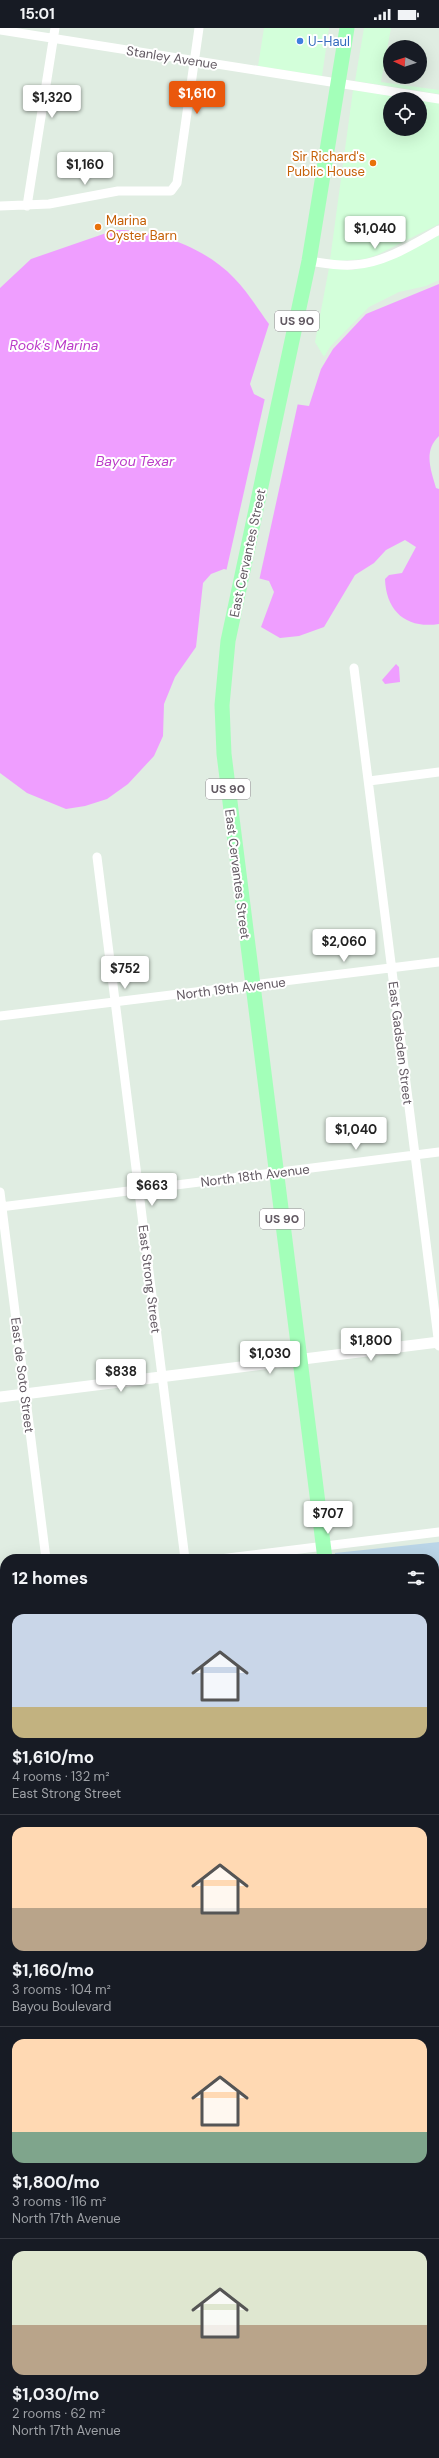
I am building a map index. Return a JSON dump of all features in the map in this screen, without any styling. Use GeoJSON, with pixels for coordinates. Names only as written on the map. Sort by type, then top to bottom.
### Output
{"type":"FeatureCollection","features":[{"type":"Feature","properties":{"kind":"main road","name":"East Cervantes Street"},"geometry":{"type":"LineString","coordinates":[[324,1553],[222,736],[224,670],[238,593],[309,261],[347,28]]}},
{"type":"Feature","properties":{"kind":"street"},"geometry":{"type":"LineString","coordinates":[[27,206],[55,28]]}},
{"type":"Feature","properties":{"kind":"street"},"geometry":{"type":"LineString","coordinates":[[0,206],[27,206],[118,191],[171,191],[177,183],[199,28]]}},
{"type":"Feature","properties":{"kind":"street","name":"Stanley Avenue"},"geometry":{"type":"LineString","coordinates":[[0,30],[439,99]]}},
{"type":"Feature","properties":{"kind":"street"},"geometry":{"type":"LineString","coordinates":[[309,261],[337,265],[366,263],[406,248],[439,230]]}},
{"type":"Feature","properties":{"kind":"street","name":"East Gadsden Street"},"geometry":{"type":"LineString","coordinates":[[354,668],[439,1346]]}},
{"type":"Feature","properties":{"kind":"street"},"geometry":{"type":"LineString","coordinates":[[369,781],[439,772]]}},
{"type":"Feature","properties":{"kind":"street","name":"East Strong Street"},"geometry":{"type":"LineString","coordinates":[[97,857],[184,1554]]}},
{"type":"Feature","properties":{"kind":"street","name":"North 19th Avenue"},"geometry":{"type":"LineString","coordinates":[[0,1016],[439,962]]}},
{"type":"Feature","properties":{"kind":"street","name":"North 18th Avenue"},"geometry":{"type":"LineString","coordinates":[[1,1207],[439,1152]]}},
{"type":"Feature","properties":{"kind":"street","name":"East de Soto Street"},"geometry":{"type":"LineString","coordinates":[[0,1192],[45,1554]]}},
{"type":"Feature","properties":{"kind":"street"},"geometry":{"type":"LineString","coordinates":[[0,1397],[439,1342]]}},
{"type":"Feature","properties":{"kind":"street"},"geometry":{"type":"LineString","coordinates":[[307,1554],[324,1553],[439,1532]]}},
{"type":"Feature","properties":{"kind":"shaded area"},"geometry":{"type":"Polygon","coordinates":[[[264,28],[329,28],[322,76],[258,66],[264,28]]]}},
{"type":"Feature","properties":{"kind":"shaded area"},"geometry":{"type":"Polygon","coordinates":[[[364,28],[391,28],[389,40],[383,40],[383,71],[381,82],[383,82],[383,84],[396,84],[439,90],[439,94],[427,92],[355,81],[364,28]]]}},
{"type":"Feature","properties":{"kind":"shaded area"},"geometry":{"type":"Polygon","coordinates":[[[353,90],[383,94],[383,136],[427,136],[427,101],[439,103],[439,224],[377,255],[365,259],[330,260],[353,90]]]}},
{"type":"Feature","properties":{"kind":"shaded area"},"geometry":{"type":"Polygon","coordinates":[[[439,235],[439,280],[426,286],[399,292],[369,307],[330,347],[324,357],[315,342],[329,268],[353,270],[382,263],[439,235]]]}},
{"type":"Feature","properties":{"kind":"shaded area"},"geometry":{"type":"Polygon","coordinates":[[[439,1542],[439,1554],[335,1553],[439,1542]]]}},
{"type":"Feature","properties":{"kind":"water","name":"Bayou Texar"},"geometry":{"type":"Polygon","coordinates":[[[115,230],[147,233],[179,242],[195,249],[209,258],[222,267],[239,283],[269,324],[250,384],[254,394],[266,400],[309,406],[321,369],[333,349],[366,314],[439,284],[439,436],[431,448],[430,461],[436,488],[439,489],[439,624],[417,624],[408,621],[400,616],[389,601],[385,579],[389,575],[402,573],[416,547],[405,540],[386,550],[374,563],[355,575],[324,627],[299,636],[280,638],[261,627],[274,592],[269,581],[224,569],[211,574],[203,583],[196,647],[175,677],[164,704],[163,736],[154,756],[128,784],[107,799],[85,806],[66,809],[27,793],[0,773],[0,288],[31,259],[115,230]]]}},
{"type":"Feature","properties":{"kind":"water"},"geometry":{"type":"Polygon","coordinates":[[[396,664],[399,667],[400,682],[385,684],[382,680],[396,664]]]}},
{"type":"Feature","properties":{"kind":"pier"},"geometry":{"type":"Polygon","coordinates":[[[265,398],[298,403],[259,581],[226,572],[265,398]]]}},
{"type":"Feature","properties":{"kind":"place","name":"U-Haul"},"geometry":{"type":"Point","coordinates":[300,41]}},
{"type":"Feature","properties":{"kind":"place","name":"Sir Richard's Public House"},"geometry":{"type":"Point","coordinates":[373,163]}},
{"type":"Feature","properties":{"kind":"place","name":"Marina Oyster Barn"},"geometry":{"type":"Point","coordinates":[98,227]}},
{"type":"Feature","properties":{"kind":"water label","name":"Rook's Marina"},"geometry":{"type":"Point","coordinates":[54,345]}}]}
